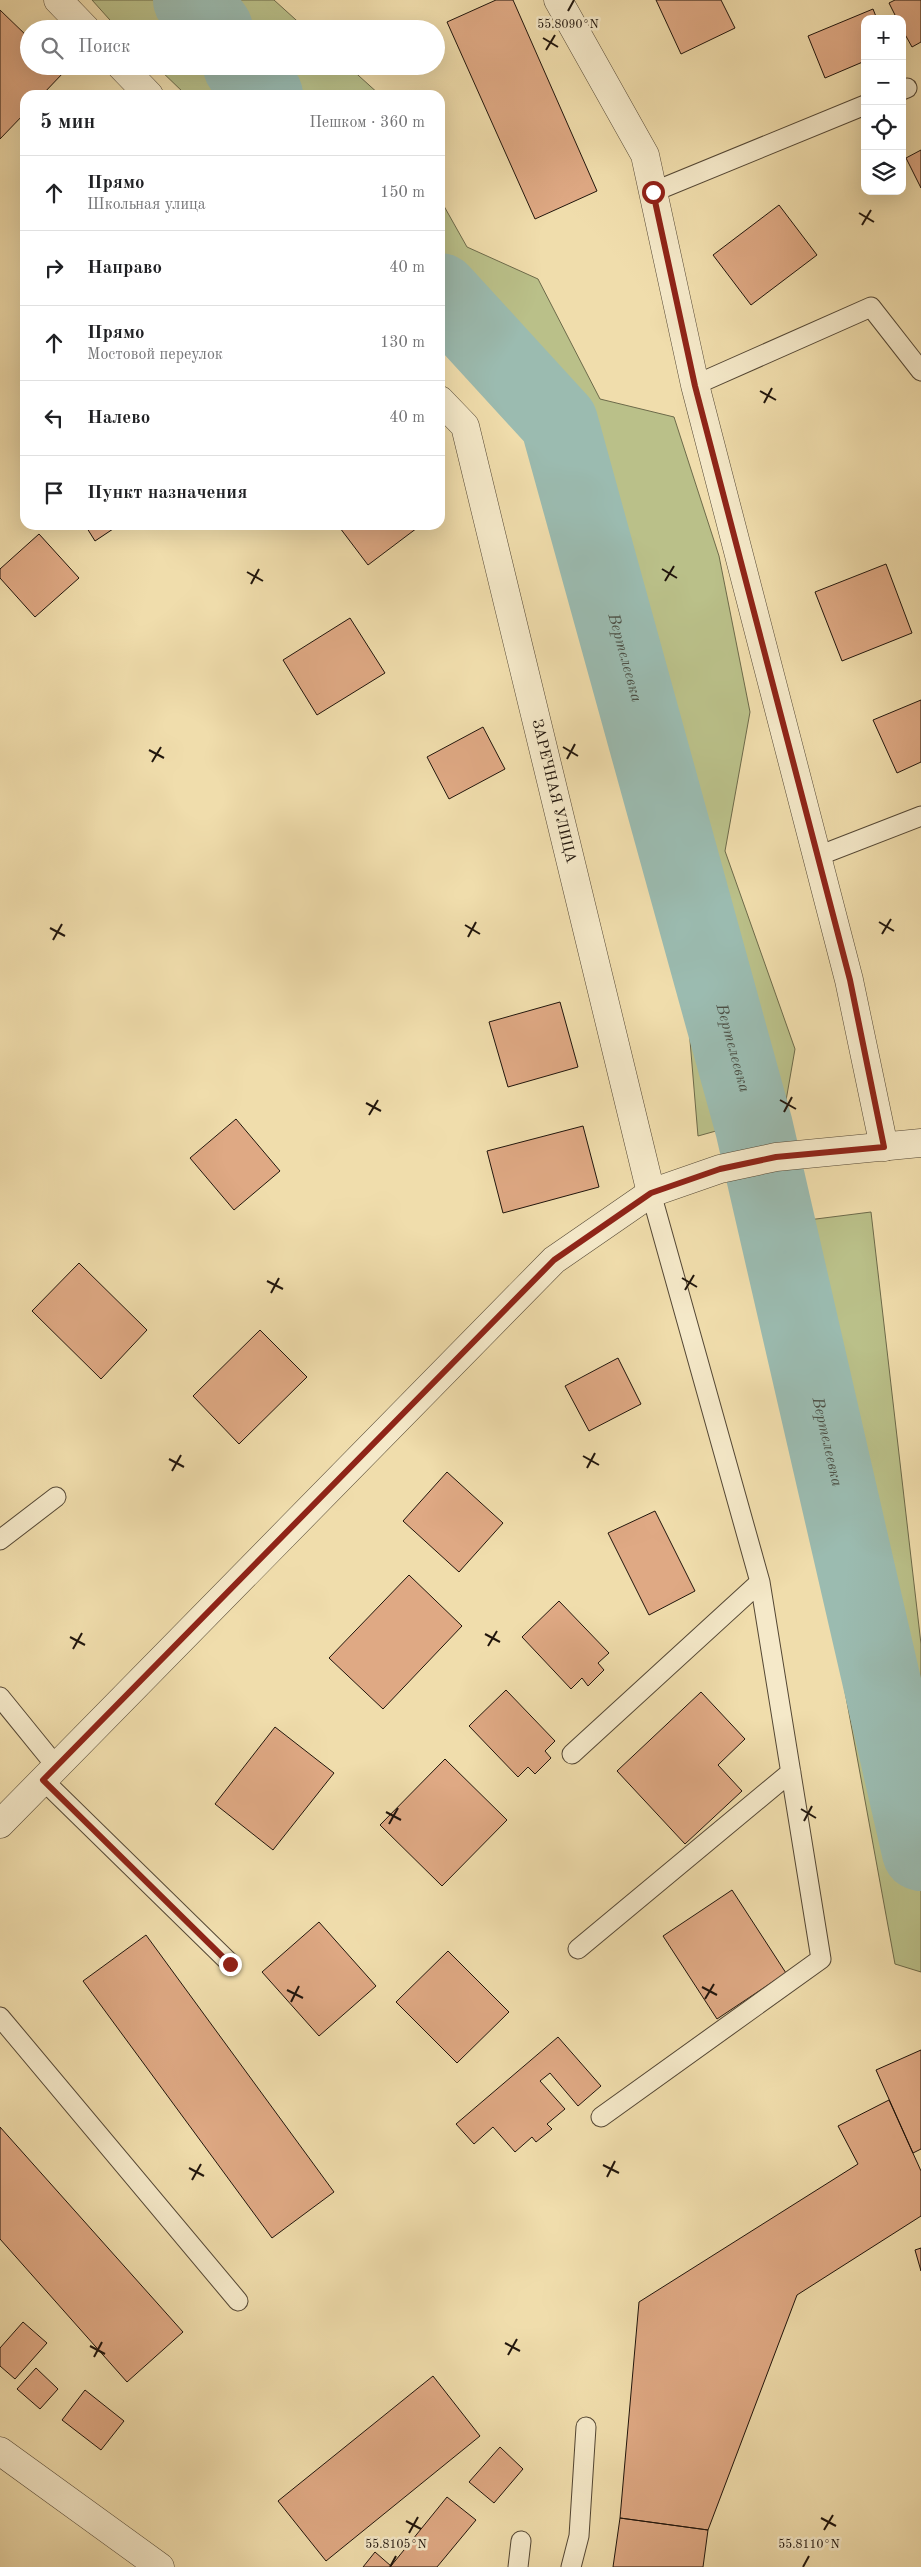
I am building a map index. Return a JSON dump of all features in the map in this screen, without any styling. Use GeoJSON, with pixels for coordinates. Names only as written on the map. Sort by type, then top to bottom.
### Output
{"type":"FeatureCollection","features":[{"type":"Feature","properties":{"kind":"street"},"geometry":{"type":"LineString","coordinates":[[58,0],[77,20]]}},
{"type":"Feature","properties":{"kind":"street"},"geometry":{"type":"LineString","coordinates":[[558,0],[644,155],[695,386],[850,980],[884,1147]]}},
{"type":"Feature","properties":{"kind":"street"},"geometry":{"type":"LineString","coordinates":[[130,75],[144,90]]}},
{"type":"Feature","properties":{"kind":"street","name":"ЗАРЕЧНАЯ УЛИЦА"},"geometry":{"type":"LineString","coordinates":[[445,405],[465,426],[651,1193]]}},
{"type":"Feature","properties":{"kind":"street"},"geometry":{"type":"LineString","coordinates":[[0,1824],[554,1260],[651,1193],[720,1169],[776,1157],[921,1143]]}},
{"type":"Feature","properties":{"kind":"street"},"geometry":{"type":"LineString","coordinates":[[0,2451],[160,2567]]}},
{"type":"Feature","properties":{"kind":"lane"},"geometry":{"type":"LineString","coordinates":[[653,192],[861,107]]}},
{"type":"Feature","properties":{"kind":"lane"},"geometry":{"type":"LineString","coordinates":[[695,386],[871,307],[921,371]]}},
{"type":"Feature","properties":{"kind":"lane"},"geometry":{"type":"LineString","coordinates":[[818,856],[921,816]]}},
{"type":"Feature","properties":{"kind":"lane"},"geometry":{"type":"LineString","coordinates":[[601,2118],[822,1959],[760,1582],[651,1193]]}},
{"type":"Feature","properties":{"kind":"lane"},"geometry":{"type":"LineString","coordinates":[[0,1540],[56,1497]]}},
{"type":"Feature","properties":{"kind":"lane"},"geometry":{"type":"LineString","coordinates":[[572,1754],[760,1582]]}},
{"type":"Feature","properties":{"kind":"lane"},"geometry":{"type":"LineString","coordinates":[[0,1697],[50,1773],[230,1964]]}},
{"type":"Feature","properties":{"kind":"lane"},"geometry":{"type":"LineString","coordinates":[[578,1949],[791,1772]]}},
{"type":"Feature","properties":{"kind":"lane"},"geometry":{"type":"LineString","coordinates":[[0,2017],[238,2301]]}},
{"type":"Feature","properties":{"kind":"lane"},"geometry":{"type":"LineString","coordinates":[[572,2567],[579,2536],[586,2427]]}},
{"type":"Feature","properties":{"kind":"lane"},"geometry":{"type":"LineString","coordinates":[[518,2567],[521,2541]]}},
{"type":"Feature","properties":{"kind":"green space"},"geometry":{"type":"Polygon","coordinates":[[[92,0],[274,0],[296,20],[110,20],[92,0]]]}},
{"type":"Feature","properties":{"kind":"green space"},"geometry":{"type":"Polygon","coordinates":[[[165,75],[358,75],[374,90],[181,90],[165,75]]]}},
{"type":"Feature","properties":{"kind":"green space"},"geometry":{"type":"Polygon","coordinates":[[[445,208],[467,247],[538,279],[600,399],[674,417],[719,556],[750,712],[725,851],[795,1049],[784,1112],[698,1136],[684,969],[600,698],[558,467],[517,398],[445,344],[445,208]]]}},
{"type":"Feature","properties":{"kind":"green space"},"geometry":{"type":"Polygon","coordinates":[[[871,1212],[921,1644],[921,1972],[895,1964],[820,1555],[753,1227],[871,1212]]]}},
{"type":"Feature","properties":{"kind":"building"},"geometry":{"type":"Polygon","coordinates":[[[496,0],[513,0],[597,191],[535,219],[447,22],[496,0]]]}},
{"type":"Feature","properties":{"kind":"building"},"geometry":{"type":"Polygon","coordinates":[[[656,0],[721,0],[735,28],[681,54],[656,0]]]}},
{"type":"Feature","properties":{"kind":"building"},"geometry":{"type":"Polygon","coordinates":[[[895,0],[921,0],[921,42],[912,47],[906,36],[906,15],[895,15],[889,3],[895,0]]]}},
{"type":"Feature","properties":{"kind":"building"},"geometry":{"type":"Polygon","coordinates":[[[873,9],[875,15],[861,15],[861,63],[825,78],[808,36],[873,9]]]}},
{"type":"Feature","properties":{"kind":"building"},"geometry":{"type":"Polygon","coordinates":[[[0,10],[20,29],[20,75],[61,75],[47,90],[20,90],[20,118],[0,139],[0,10]]]}},
{"type":"Feature","properties":{"kind":"building"},"geometry":{"type":"Polygon","coordinates":[[[921,150],[921,188],[906,158],[921,150]]]}},
{"type":"Feature","properties":{"kind":"building"},"geometry":{"type":"Polygon","coordinates":[[[779,205],[817,255],[751,305],[713,255],[779,205]]]}},
{"type":"Feature","properties":{"kind":"building"},"geometry":{"type":"Polygon","coordinates":[[[88,530],[112,530],[95,541],[88,530]]]}},
{"type":"Feature","properties":{"kind":"building"},"geometry":{"type":"Polygon","coordinates":[[[342,530],[414,530],[368,565],[342,530]]]}},
{"type":"Feature","properties":{"kind":"building"},"geometry":{"type":"Polygon","coordinates":[[[39,534],[79,578],[35,617],[0,578],[0,569],[39,534]]]}},
{"type":"Feature","properties":{"kind":"building"},"geometry":{"type":"Polygon","coordinates":[[[886,564],[912,633],[842,661],[815,592],[886,564]]]}},
{"type":"Feature","properties":{"kind":"building"},"geometry":{"type":"Polygon","coordinates":[[[350,618],[385,673],[317,715],[283,660],[350,618]]]}},
{"type":"Feature","properties":{"kind":"building"},"geometry":{"type":"Polygon","coordinates":[[[921,700],[921,762],[897,773],[873,720],[921,700]]]}},
{"type":"Feature","properties":{"kind":"building"},"geometry":{"type":"Polygon","coordinates":[[[483,727],[505,769],[449,799],[427,757],[483,727]]]}},
{"type":"Feature","properties":{"kind":"building"},"geometry":{"type":"Polygon","coordinates":[[[560,1002],[578,1067],[508,1087],[489,1022],[560,1002]]]}},
{"type":"Feature","properties":{"kind":"building"},"geometry":{"type":"Polygon","coordinates":[[[236,1119],[280,1171],[234,1210],[190,1158],[236,1119]]]}},
{"type":"Feature","properties":{"kind":"building"},"geometry":{"type":"Polygon","coordinates":[[[583,1126],[599,1187],[503,1213],[487,1151],[583,1126]]]}},
{"type":"Feature","properties":{"kind":"building"},"geometry":{"type":"Polygon","coordinates":[[[79,1263],[147,1330],[101,1379],[32,1311],[79,1263]]]}},
{"type":"Feature","properties":{"kind":"building"},"geometry":{"type":"Polygon","coordinates":[[[260,1330],[307,1377],[239,1444],[193,1396],[260,1330]]]}},
{"type":"Feature","properties":{"kind":"building"},"geometry":{"type":"Polygon","coordinates":[[[618,1358],[641,1404],[589,1431],[565,1386],[618,1358]]]}},
{"type":"Feature","properties":{"kind":"building"},"geometry":{"type":"Polygon","coordinates":[[[447,1472],[503,1523],[459,1572],[403,1521],[447,1472]]]}},
{"type":"Feature","properties":{"kind":"building"},"geometry":{"type":"Polygon","coordinates":[[[655,1511],[695,1591],[649,1615],[608,1533],[655,1511]]]}},
{"type":"Feature","properties":{"kind":"building"},"geometry":{"type":"Polygon","coordinates":[[[409,1575],[462,1626],[383,1709],[329,1658],[409,1575]]]}},
{"type":"Feature","properties":{"kind":"building"},"geometry":{"type":"Polygon","coordinates":[[[559,1601],[609,1653],[598,1663],[604,1670],[588,1686],[582,1678],[571,1689],[522,1637],[559,1601]]]}},
{"type":"Feature","properties":{"kind":"building"},"geometry":{"type":"Polygon","coordinates":[[[506,1690],[555,1741],[545,1751],[551,1758],[535,1774],[528,1767],[518,1777],[469,1726],[506,1690]]]}},
{"type":"Feature","properties":{"kind":"building"},"geometry":{"type":"Polygon","coordinates":[[[701,1692],[745,1739],[718,1765],[742,1791],[685,1844],[617,1771],[701,1692]]]}},
{"type":"Feature","properties":{"kind":"building"},"geometry":{"type":"Polygon","coordinates":[[[275,1727],[334,1773],[273,1850],[215,1804],[275,1727]]]}},
{"type":"Feature","properties":{"kind":"building"},"geometry":{"type":"Polygon","coordinates":[[[445,1759],[507,1820],[442,1886],[380,1825],[445,1759]]]}},
{"type":"Feature","properties":{"kind":"building"},"geometry":{"type":"Polygon","coordinates":[[[732,1890],[786,1973],[717,2019],[663,1936],[732,1890]]]}},
{"type":"Feature","properties":{"kind":"building"},"geometry":{"type":"Polygon","coordinates":[[[319,1922],[376,1986],[319,2036],[262,1972],[319,1922]]]}},
{"type":"Feature","properties":{"kind":"building"},"geometry":{"type":"Polygon","coordinates":[[[146,1935],[334,2192],[272,2238],[83,1981],[146,1935]]]}},
{"type":"Feature","properties":{"kind":"building"},"geometry":{"type":"Polygon","coordinates":[[[448,1951],[509,2012],[457,2063],[396,2002],[448,1951]]]}},
{"type":"Feature","properties":{"kind":"building"},"geometry":{"type":"Polygon","coordinates":[[[558,2037],[601,2086],[578,2106],[550,2073],[540,2081],[565,2109],[547,2124],[552,2129],[536,2142],[532,2137],[515,2152],[493,2127],[474,2144],[456,2124],[558,2037]]]}},
{"type":"Feature","properties":{"kind":"building"},"geometry":{"type":"Polygon","coordinates":[[[921,2050],[921,2149],[913,2153],[876,2070],[921,2050]]]}},
{"type":"Feature","properties":{"kind":"building"},"geometry":{"type":"Polygon","coordinates":[[[889,2100],[921,2171],[921,2216],[797,2295],[708,2530],[620,2518],[639,2302],[858,2164],[838,2126],[889,2100]]]}},
{"type":"Feature","properties":{"kind":"building"},"geometry":{"type":"Polygon","coordinates":[[[0,2127],[183,2332],[127,2382],[0,2239],[0,2127]]]}},
{"type":"Feature","properties":{"kind":"building"},"geometry":{"type":"Polygon","coordinates":[[[921,2248],[921,2271],[915,2250],[921,2248]]]}},
{"type":"Feature","properties":{"kind":"building"},"geometry":{"type":"Polygon","coordinates":[[[23,2322],[47,2343],[15,2379],[0,2366],[0,2348],[23,2322]]]}},
{"type":"Feature","properties":{"kind":"building"},"geometry":{"type":"Polygon","coordinates":[[[36,2368],[58,2389],[40,2409],[17,2389],[36,2368]]]}},
{"type":"Feature","properties":{"kind":"building"},"geometry":{"type":"Polygon","coordinates":[[[433,2376],[480,2436],[326,2561],[278,2501],[433,2376]]]}},
{"type":"Feature","properties":{"kind":"building"},"geometry":{"type":"Polygon","coordinates":[[[85,2390],[124,2421],[101,2450],[62,2420],[85,2390]]]}},
{"type":"Feature","properties":{"kind":"building"},"geometry":{"type":"Polygon","coordinates":[[[500,2447],[523,2469],[494,2503],[469,2482],[500,2447]]]}},
{"type":"Feature","properties":{"kind":"building"},"geometry":{"type":"Polygon","coordinates":[[[447,2497],[476,2520],[437,2567],[363,2567],[375,2552],[391,2566],[447,2497]]]}},
{"type":"Feature","properties":{"kind":"building"},"geometry":{"type":"Polygon","coordinates":[[[620,2518],[708,2530],[703,2567],[613,2567],[620,2518]]]}},
{"type":"Feature","properties":{"kind":"waterway","name":"Вертелеевка"},"geometry":{"type":"LineString","coordinates":[[192,0],[207,20]]}},
{"type":"Feature","properties":{"kind":"waterway","name":"Вертелеевка"},"geometry":{"type":"LineString","coordinates":[[249,75],[260,90]]}},
{"type":"Feature","properties":{"kind":"waterway","name":"Вертелеевка"},"geometry":{"type":"LineString","coordinates":[[445,297],[559,422],[754,1127],[921,1852]]}},
{"type":"Feature","properties":{"kind":"route"},"geometry":{"type":"LineString","coordinates":[[230,1964],[43,1780],[554,1260],[651,1193],[720,1169],[776,1157],[884,1147],[850,980],[695,386],[653,192]]}}]}
